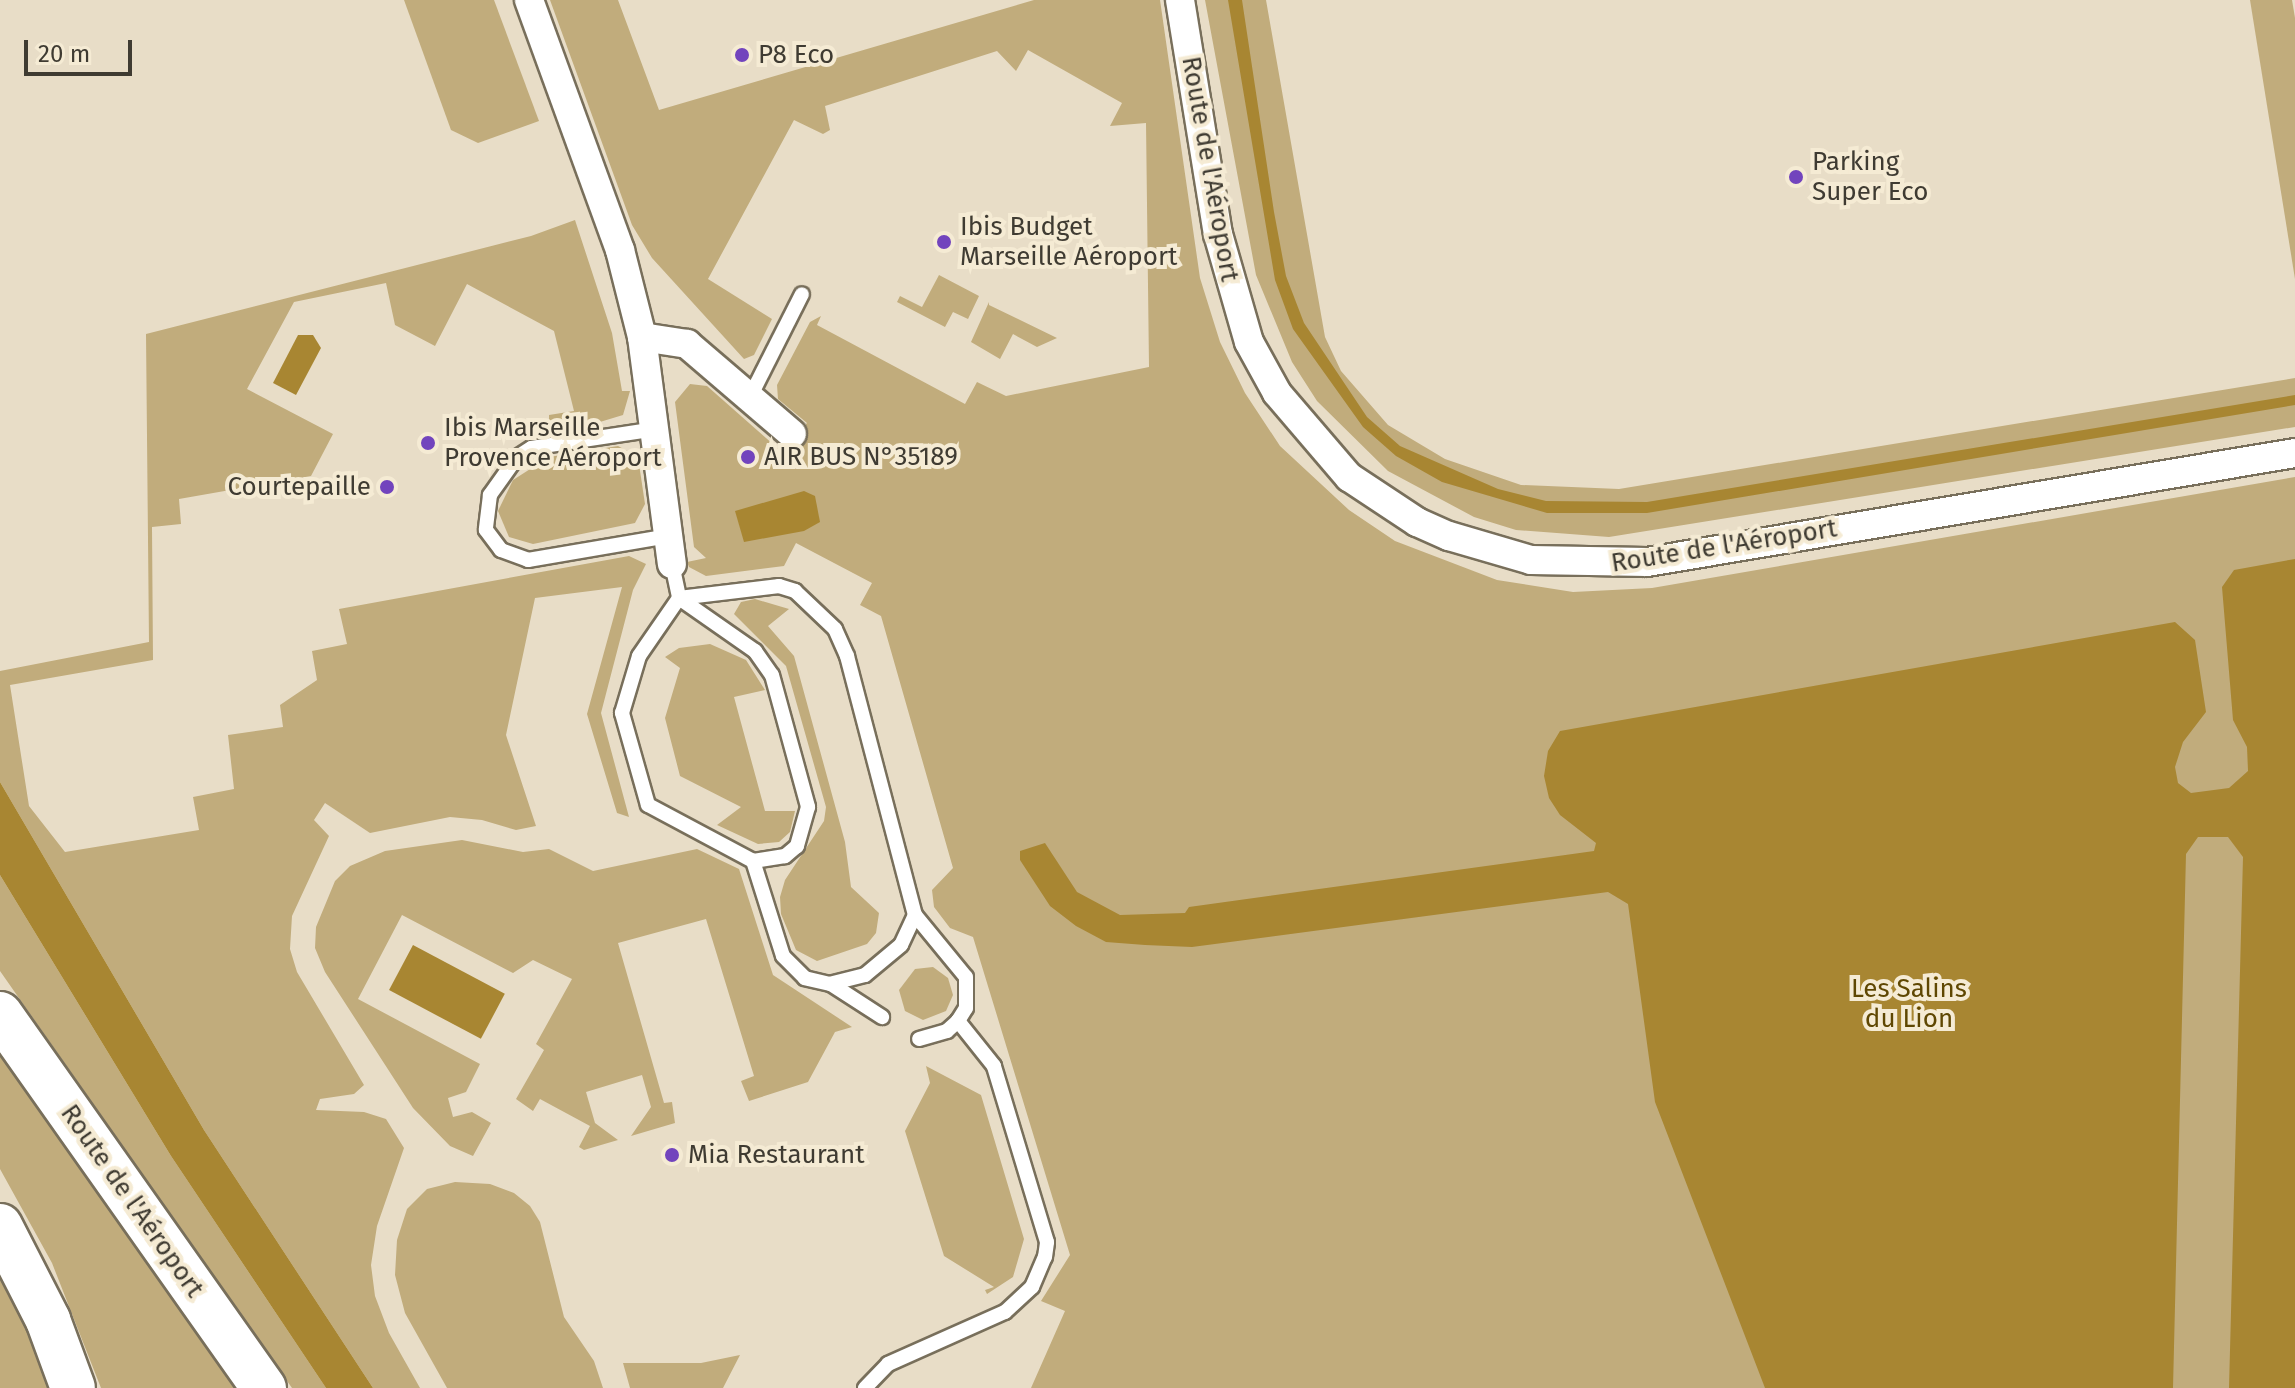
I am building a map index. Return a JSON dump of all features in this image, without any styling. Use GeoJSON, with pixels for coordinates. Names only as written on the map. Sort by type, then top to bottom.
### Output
{"type":"FeatureCollection","features":[{"type":"Feature","properties":{"kind":"main road","name":"Route de l'Aéroport"},"geometry":{"type":"LineString","coordinates":[[0,1014],[264,1388]]}},
{"type":"Feature","properties":{"kind":"main road"},"geometry":{"type":"LineString","coordinates":[[0,1226],[48,1320],[73,1388]]}},
{"type":"Feature","properties":{"kind":"street"},"geometry":{"type":"LineString","coordinates":[[529,0],[620,250],[642,337],[672,564]]}},
{"type":"Feature","properties":{"kind":"street","name":"Route de l'Aéroport"},"geometry":{"type":"LineString","coordinates":[[1180,0],[1218,234],[1249,342],[1277,393],[1349,477],[1417,522],[1449,536],[1531,560],[1647,562],[2295,453]]}},
{"type":"Feature","properties":{"kind":"street"},"geometry":{"type":"LineString","coordinates":[[642,337],[687,344],[792,434]]}},
{"type":"Feature","properties":{"kind":"lane"},"geometry":{"type":"LineString","coordinates":[[750,397],[802,294]]}},
{"type":"Feature","properties":{"kind":"lane"},"geometry":{"type":"LineString","coordinates":[[656,429],[531,448],[517,457],[490,495],[486,530],[501,550],[528,560],[668,536]]}},
{"type":"Feature","properties":{"kind":"lane"},"geometry":{"type":"LineString","coordinates":[[672,564],[679,598],[755,651],[772,675],[808,821],[797,846],[785,856],[753,861],[648,805],[621,724],[639,656],[679,598],[779,586],[795,591],[835,629],[847,656],[915,915],[966,977],[966,1008],[958,1021],[947,1031],[919,1039]]}},
{"type":"Feature","properties":{"kind":"lane"},"geometry":{"type":"LineString","coordinates":[[753,861],[788,965],[805,978],[830,984],[882,1017]]}},
{"type":"Feature","properties":{"kind":"lane"},"geometry":{"type":"LineString","coordinates":[[830,984],[865,975],[888,959],[911,931],[915,915]]}},
{"type":"Feature","properties":{"kind":"lane"},"geometry":{"type":"LineString","coordinates":[[865,1388],[888,1364],[1005,1312],[1032,1287],[1045,1257],[1047,1242],[994,1066],[958,1021]]}},
{"type":"Feature","properties":{"kind":"green space"},"geometry":{"type":"Polygon","coordinates":[[[404,0],[494,0],[539,121],[478,143],[451,130],[404,0]]]}},
{"type":"Feature","properties":{"kind":"green space","name":"Les Salins du Lion"},"geometry":{"type":"Polygon","coordinates":[[[550,0],[618,0],[659,110],[1034,0],[1160,0],[1200,278],[1220,342],[1245,393],[1280,446],[1349,510],[1395,541],[1497,580],[1573,592],[1652,588],[2295,477],[2295,1388],[1031,1388],[1065,1311],[1041,1301],[1070,1255],[973,937],[950,928],[934,907],[932,890],[953,868],[881,616],[860,605],[872,583],[796,543],[784,566],[706,576],[689,567],[687,562],[706,558],[694,547],[675,402],[690,384],[707,386],[782,452],[807,423],[778,399],[777,385],[810,322],[821,316],[817,325],[965,404],[977,382],[1006,396],[1149,367],[1146,123],[1110,126],[1122,103],[1028,50],[1016,71],[997,51],[825,106],[830,130],[823,134],[794,120],[708,279],[772,319],[754,355],[744,359],[652,258],[632,225],[550,0]]]}},
{"type":"Feature","properties":{"kind":"green space"},"geometry":{"type":"Polygon","coordinates":[[[1205,0],[1266,0],[1325,337],[1341,371],[1388,425],[1445,459],[1521,485],[1619,489],[2295,378],[2295,427],[1609,537],[1516,530],[1474,517],[1388,471],[1317,401],[1292,362],[1256,275],[1205,0]]]}},
{"type":"Feature","properties":{"kind":"green space"},"geometry":{"type":"Polygon","coordinates":[[[2250,0],[2292,0],[2295,18],[2295,279],[2250,0]]]}},
{"type":"Feature","properties":{"kind":"green space"},"geometry":{"type":"Polygon","coordinates":[[[575,220],[612,333],[622,391],[630,391],[623,415],[580,428],[577,422],[549,427],[549,415],[574,411],[554,331],[467,284],[435,346],[395,325],[386,283],[294,302],[247,389],[333,434],[311,476],[179,499],[181,524],[152,527],[153,660],[10,685],[29,806],[65,852],[199,830],[193,797],[234,789],[228,735],[283,727],[280,705],[317,680],[312,651],[347,644],[339,609],[629,556],[646,564],[633,590],[601,713],[629,817],[617,813],[587,714],[622,587],[535,598],[506,735],[536,826],[516,830],[482,820],[450,817],[370,833],[325,803],[314,820],[329,836],[292,916],[290,949],[297,972],[364,1085],[354,1094],[320,1099],[316,1110],[364,1112],[386,1119],[404,1148],[377,1226],[371,1265],[375,1296],[389,1333],[420,1388],[373,1388],[204,1130],[0,782],[0,671],[149,642],[146,334],[531,236],[575,220]]]}},
{"type":"Feature","properties":{"kind":"green space"},"geometry":{"type":"Polygon","coordinates":[[[939,275],[979,296],[968,319],[953,312],[945,327],[897,302],[900,296],[922,307],[939,275]]]}},
{"type":"Feature","properties":{"kind":"green space"},"geometry":{"type":"Polygon","coordinates":[[[989,302],[989,305],[1057,338],[1037,347],[1013,334],[1000,359],[971,342],[989,302]]]}},
{"type":"Feature","properties":{"kind":"green space"},"geometry":{"type":"Polygon","coordinates":[[[618,446],[635,455],[639,464],[645,504],[635,523],[533,544],[509,537],[498,511],[513,480],[549,457],[618,446]]]}},
{"type":"Feature","properties":{"kind":"green space"},"geometry":{"type":"Polygon","coordinates":[[[755,599],[789,609],[768,626],[794,656],[845,842],[851,887],[879,913],[876,933],[867,944],[817,961],[796,950],[781,914],[780,897],[785,880],[824,821],[826,807],[786,666],[734,614],[741,602],[755,599]]]}},
{"type":"Feature","properties":{"kind":"green space"},"geometry":{"type":"Polygon","coordinates":[[[710,644],[746,660],[765,690],[734,697],[765,811],[795,811],[790,832],[779,842],[758,844],[717,825],[741,807],[680,776],[665,718],[680,668],[665,657],[679,648],[710,644]]]}},
{"type":"Feature","properties":{"kind":"green space"},"geometry":{"type":"Polygon","coordinates":[[[462,840],[523,852],[549,849],[593,871],[697,849],[739,869],[773,975],[852,1027],[835,1032],[808,1082],[749,1101],[741,1081],[754,1076],[706,919],[618,943],[664,1103],[672,1102],[675,1123],[631,1136],[651,1107],[642,1075],[586,1092],[595,1123],[618,1140],[584,1150],[579,1147],[590,1126],[540,1099],[533,1111],[516,1099],[544,1050],[536,1044],[572,979],[533,960],[513,973],[402,915],[358,999],[480,1064],[466,1092],[448,1098],[453,1117],[472,1112],[491,1123],[473,1156],[450,1146],[413,1108],[325,972],[315,948],[316,927],[335,881],[350,866],[385,851],[462,840]]]}},
{"type":"Feature","properties":{"kind":"green space"},"geometry":{"type":"Polygon","coordinates":[[[0,875],[171,1156],[326,1388],[292,1388],[0,971],[0,875]]]}},
{"type":"Feature","properties":{"kind":"green space"},"geometry":{"type":"Polygon","coordinates":[[[933,967],[948,978],[953,995],[946,1011],[923,1020],[905,1011],[899,990],[915,969],[933,967]]]}},
{"type":"Feature","properties":{"kind":"green space"},"geometry":{"type":"Polygon","coordinates":[[[0,1043],[242,1388],[101,1388],[52,1263],[0,1169],[0,1043]]]}},
{"type":"Feature","properties":{"kind":"green space"},"geometry":{"type":"Polygon","coordinates":[[[926,1066],[981,1095],[1024,1239],[1013,1277],[987,1294],[985,1290],[994,1287],[944,1256],[905,1131],[930,1083],[926,1066]]]}},
{"type":"Feature","properties":{"kind":"green space"},"geometry":{"type":"Polygon","coordinates":[[[455,1182],[490,1184],[514,1193],[530,1206],[540,1222],[564,1317],[594,1361],[603,1388],[447,1388],[405,1313],[395,1275],[397,1240],[407,1209],[427,1189],[455,1182]]]}},
{"type":"Feature","properties":{"kind":"green space"},"geometry":{"type":"Polygon","coordinates":[[[0,1275],[19,1312],[49,1388],[0,1388],[0,1275]]]}},
{"type":"Feature","properties":{"kind":"green space"},"geometry":{"type":"Polygon","coordinates":[[[740,1355],[723,1388],[630,1388],[623,1363],[701,1363],[740,1355]]]}},
{"type":"Feature","properties":{"kind":"shaded area"},"geometry":{"type":"Polygon","coordinates":[[[1228,0],[1242,0],[1286,276],[1304,323],[1367,417],[1400,446],[1498,489],[1546,501],[1647,502],[2295,395],[2295,405],[1647,513],[1547,513],[1442,482],[1396,456],[1363,427],[1293,329],[1275,280],[1228,0]]]}},
{"type":"Feature","properties":{"kind":"shaded area"},"geometry":{"type":"Polygon","coordinates":[[[298,335],[313,335],[321,348],[296,395],[273,383],[298,335]]]}},
{"type":"Feature","properties":{"kind":"shaded area"},"geometry":{"type":"Polygon","coordinates":[[[804,491],[815,496],[820,522],[804,531],[744,542],[735,511],[804,491]]]}},
{"type":"Feature","properties":{"kind":"shaded area"},"geometry":{"type":"Polygon","coordinates":[[[2295,559],[2295,1388],[2229,1388],[2243,857],[2228,837],[2198,837],[2186,854],[2173,1388],[1765,1388],[1655,1102],[1628,904],[1608,892],[1192,947],[1145,945],[1106,942],[1076,926],[1050,906],[1020,860],[1020,851],[1045,843],[1077,892],[1120,915],[1185,913],[1189,907],[1594,851],[1596,843],[1560,815],[1549,798],[1544,776],[1548,751],[1560,731],[2175,622],[2195,640],[2206,712],[2183,742],[2175,767],[2178,783],[2191,793],[2229,788],[2248,771],[2247,747],[2233,720],[2222,587],[2234,570],[2295,559]]]}},
{"type":"Feature","properties":{"kind":"shaded area"},"geometry":{"type":"Polygon","coordinates":[[[0,782],[204,1130],[373,1388],[326,1388],[171,1156],[0,875],[0,782]]]}},
{"type":"Feature","properties":{"kind":"shaded area"},"geometry":{"type":"Polygon","coordinates":[[[413,945],[505,994],[481,1039],[389,990],[413,945]]]}},
{"type":"Feature","properties":{"kind":"place","name":"P8 Eco"},"geometry":{"type":"Point","coordinates":[742,55]}},
{"type":"Feature","properties":{"kind":"place","name":"Parking Super Eco"},"geometry":{"type":"Point","coordinates":[1796,177]}},
{"type":"Feature","properties":{"kind":"place","name":"Ibis Budget Marseille Aéroport"},"geometry":{"type":"Point","coordinates":[944,242]}},
{"type":"Feature","properties":{"kind":"place","name":"Ibis Marseille Provence Aéroport"},"geometry":{"type":"Point","coordinates":[428,443]}},
{"type":"Feature","properties":{"kind":"place","name":"AIR BUS N°35189"},"geometry":{"type":"Point","coordinates":[748,457]}},
{"type":"Feature","properties":{"kind":"place","name":"Courtepaille"},"geometry":{"type":"Point","coordinates":[387,487]}},
{"type":"Feature","properties":{"kind":"place","name":"Mia Restaurant"},"geometry":{"type":"Point","coordinates":[672,1155]}}]}
